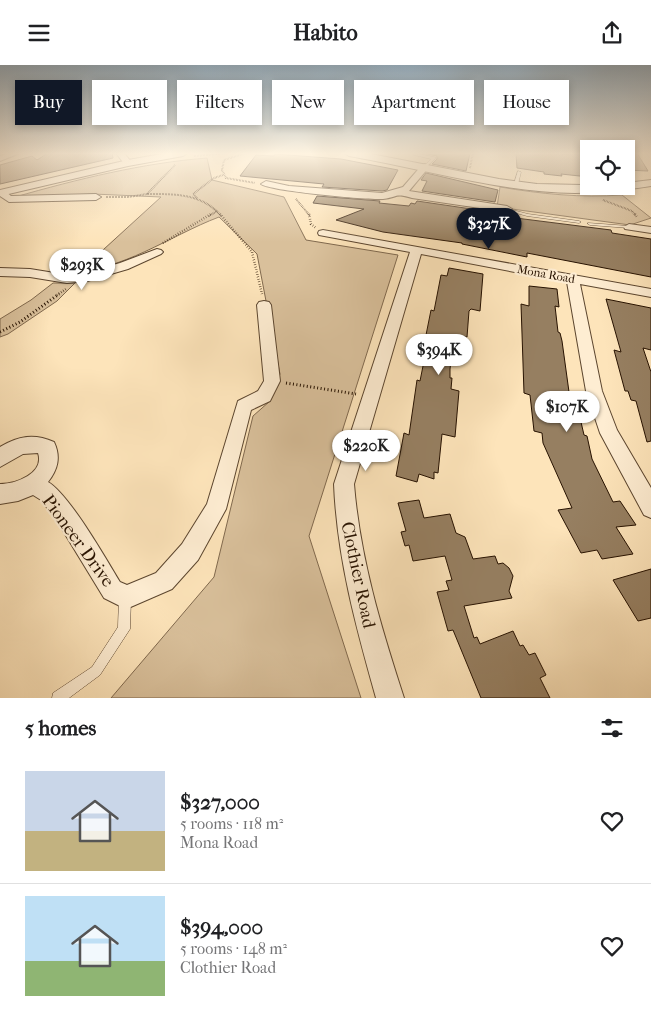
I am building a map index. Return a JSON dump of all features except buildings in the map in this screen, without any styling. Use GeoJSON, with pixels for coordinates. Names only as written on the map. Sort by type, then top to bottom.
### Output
{"type":"FeatureCollection","features":[{"type":"Feature","properties":{"kind":"street"},"geometry":{"type":"LineString","coordinates":[[1,193],[45,183]]}},
{"type":"Feature","properties":{"kind":"street"},"geometry":{"type":"LineString","coordinates":[[266,184],[289,189],[374,197],[402,191],[413,183]]}},
{"type":"Feature","properties":{"kind":"street"},"geometry":{"type":"LineString","coordinates":[[508,183],[558,190],[580,191]]}},
{"type":"Feature","properties":{"kind":"street"},"geometry":{"type":"LineString","coordinates":[[635,186],[651,183]]}},
{"type":"Feature","properties":{"kind":"street"},"geometry":{"type":"LineString","coordinates":[[402,191],[412,195],[492,203],[507,209]]}},
{"type":"Feature","properties":{"kind":"street"},"geometry":{"type":"LineString","coordinates":[[1,193],[9,199],[96,197]]}},
{"type":"Feature","properties":{"kind":"street"},"geometry":{"type":"LineString","coordinates":[[629,227],[649,227]]}},
{"type":"Feature","properties":{"kind":"street","name":"Mona Road"},"geometry":{"type":"LineString","coordinates":[[323,233],[651,293]]}},
{"type":"Feature","properties":{"kind":"street","name":"Clothier Road"},"geometry":{"type":"LineString","coordinates":[[390,698],[351,562],[345,515],[344,484],[417,250]]}},
{"type":"Feature","properties":{"kind":"street"},"geometry":{"type":"LineString","coordinates":[[0,272],[75,278],[87,277],[156,252]]}},
{"type":"Feature","properties":{"kind":"street"},"geometry":{"type":"LineString","coordinates":[[573,279],[594,391],[609,433],[651,508]]}},
{"type":"Feature","properties":{"kind":"street"},"geometry":{"type":"LineString","coordinates":[[126,597],[164,581],[190,552],[216,509],[244,406],[264,396],[272,381],[264,305]]}},
{"type":"Feature","properties":{"kind":"street"},"geometry":{"type":"LineString","coordinates":[[0,494],[12,493],[32,484],[40,477],[49,461],[47,448],[34,443],[2,452]]}},
{"type":"Feature","properties":{"kind":"street","name":"Pioneer Drive"},"geometry":{"type":"LineString","coordinates":[[32,484],[48,493],[64,514],[112,590],[126,597]]}},
{"type":"Feature","properties":{"kind":"lane"},"geometry":{"type":"LineString","coordinates":[[507,209],[527,215],[579,222]]}},
{"type":"Feature","properties":{"kind":"lane"},"geometry":{"type":"LineString","coordinates":[[590,224],[629,227]]}},
{"type":"Feature","properties":{"kind":"lane"},"geometry":{"type":"LineString","coordinates":[[58,698],[96,671],[124,629],[126,597]]}},
{"type":"Feature","properties":{"kind":"path"},"geometry":{"type":"LineString","coordinates":[[147,195],[158,183]]}},
{"type":"Feature","properties":{"kind":"path"},"geometry":{"type":"LineString","coordinates":[[198,199],[193,193],[208,183]]}},
{"type":"Feature","properties":{"kind":"path"},"geometry":{"type":"LineString","coordinates":[[254,183],[266,184]]}},
{"type":"Feature","properties":{"kind":"path"},"geometry":{"type":"LineString","coordinates":[[289,189],[310,215],[312,224],[323,233]]}},
{"type":"Feature","properties":{"kind":"path"},"geometry":{"type":"LineString","coordinates":[[96,197],[178,194],[202,200],[217,211],[252,253],[264,305]]}},
{"type":"Feature","properties":{"kind":"path"},"geometry":{"type":"LineString","coordinates":[[608,195],[632,211],[639,220],[649,227]]}},
{"type":"Feature","properties":{"kind":"path"},"geometry":{"type":"LineString","coordinates":[[156,252],[163,243],[217,211]]}},
{"type":"Feature","properties":{"kind":"path"},"geometry":{"type":"LineString","coordinates":[[0,332],[20,322],[63,293],[75,278]]}},
{"type":"Feature","properties":{"kind":"path"},"geometry":{"type":"LineString","coordinates":[[272,381],[372,396]]}},
{"type":"Feature","properties":{"kind":"shaded area"},"geometry":{"type":"Polygon","coordinates":[[[223,183],[284,197],[306,240],[398,255],[309,536],[361,698],[111,698],[214,577],[253,416],[270,401],[280,374],[257,254],[219,217],[126,260],[107,266],[67,272],[92,260],[161,197],[93,194],[15,197],[63,184],[223,183]]]}},
{"type":"Feature","properties":{"kind":"shaded area"},"geometry":{"type":"Polygon","coordinates":[[[500,187],[561,195],[622,195],[651,218],[630,225],[497,207],[500,187]]]}},
{"type":"Feature","properties":{"kind":"shaded area"},"geometry":{"type":"Polygon","coordinates":[[[53,283],[75,283],[57,301],[8,334],[0,337],[0,319],[31,300],[53,283]]]}}]}
